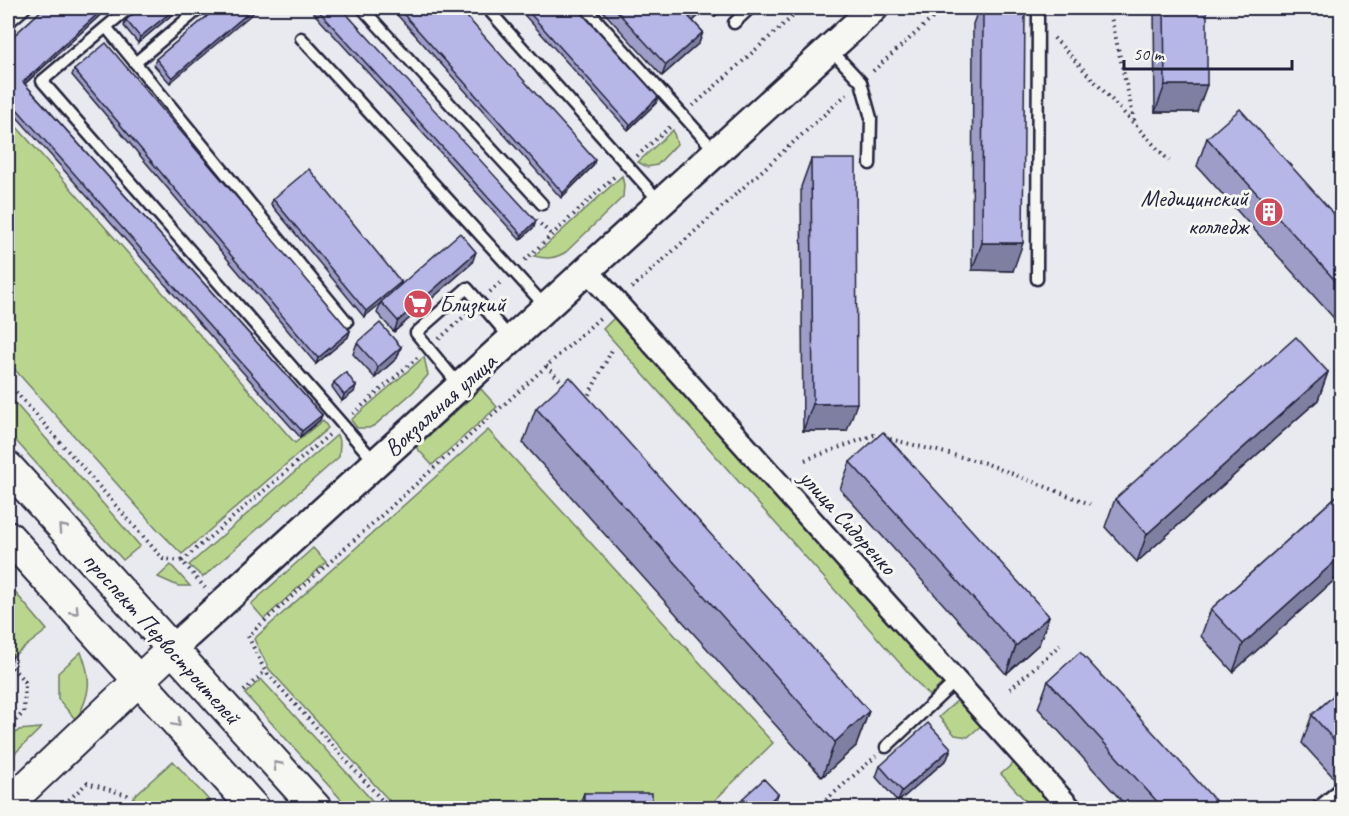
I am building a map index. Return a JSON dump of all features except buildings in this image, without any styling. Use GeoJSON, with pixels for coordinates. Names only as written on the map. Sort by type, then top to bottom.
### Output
{"type":"FeatureCollection","features":[{"type":"Feature","properties":{"kind":"main road","name":"проспект Первостроителей"},"geometry":{"type":"LineString","coordinates":[[8,467],[316,808]]}},
{"type":"Feature","properties":{"kind":"main road","name":"проспект Первостроителей"},"geometry":{"type":"LineString","coordinates":[[8,536],[254,808]]}},
{"type":"Feature","properties":{"kind":"main road","name":"Вокзальная улица"},"geometry":{"type":"LineString","coordinates":[[8,804],[172,649]]}},
{"type":"Feature","properties":{"kind":"street","name":"Вокзальная улица"},"geometry":{"type":"LineString","coordinates":[[172,649],[874,8]]}},
{"type":"Feature","properties":{"kind":"street","name":"улица Сидоренко"},"geometry":{"type":"LineString","coordinates":[[587,270],[1070,808]]}},
{"type":"Feature","properties":{"kind":"lane"},"geometry":{"type":"LineString","coordinates":[[8,23],[25,8]]}},
{"type":"Feature","properties":{"kind":"lane"},"geometry":{"type":"LineString","coordinates":[[129,8],[42,81],[376,463]]}},
{"type":"Feature","properties":{"kind":"lane"},"geometry":{"type":"LineString","coordinates":[[135,63],[200,8]]}},
{"type":"Feature","properties":{"kind":"lane"},"geometry":{"type":"LineString","coordinates":[[362,8],[542,204]]}},
{"type":"Feature","properties":{"kind":"lane"},"geometry":{"type":"LineString","coordinates":[[487,8],[661,203]]}},
{"type":"Feature","properties":{"kind":"lane"},"geometry":{"type":"LineString","coordinates":[[586,8],[716,152]]}},
{"type":"Feature","properties":{"kind":"lane"},"geometry":{"type":"LineString","coordinates":[[734,23],[750,8]]}},
{"type":"Feature","properties":{"kind":"lane"},"geometry":{"type":"LineString","coordinates":[[1037,279],[1038,8]]}},
{"type":"Feature","properties":{"kind":"lane"},"geometry":{"type":"LineString","coordinates":[[106,27],[347,322]]}},
{"type":"Feature","properties":{"kind":"lane"},"geometry":{"type":"LineString","coordinates":[[301,38],[546,307]]}},
{"type":"Feature","properties":{"kind":"lane"},"geometry":{"type":"LineString","coordinates":[[830,48],[861,82],[871,118],[870,164]]}},
{"type":"Feature","properties":{"kind":"lane"},"geometry":{"type":"LineString","coordinates":[[460,386],[416,333],[467,288],[511,339]]}},
{"type":"Feature","properties":{"kind":"lane"},"geometry":{"type":"LineString","coordinates":[[886,747],[956,681]]}},
{"type":"Feature","properties":{"kind":"lane"},"geometry":{"type":"LineString","coordinates":[[1317,808],[1341,787]]}},
{"type":"Feature","properties":{"kind":"path"},"geometry":{"type":"LineString","coordinates":[[182,561],[428,348],[802,8]]}},
{"type":"Feature","properties":{"kind":"path"},"geometry":{"type":"LineString","coordinates":[[389,808],[265,671],[248,636],[943,8],[985,14]]}},
{"type":"Feature","properties":{"kind":"path"},"geometry":{"type":"LineString","coordinates":[[1109,8],[1135,124]]}},
{"type":"Feature","properties":{"kind":"path"},"geometry":{"type":"LineString","coordinates":[[1038,21],[1169,160]]}},
{"type":"Feature","properties":{"kind":"path"},"geometry":{"type":"LineString","coordinates":[[583,404],[612,350]]}},
{"type":"Feature","properties":{"kind":"path"},"geometry":{"type":"LineString","coordinates":[[546,366],[568,389]]}},
{"type":"Feature","properties":{"kind":"path"},"geometry":{"type":"LineString","coordinates":[[8,383],[163,559],[182,561],[205,588]]}},
{"type":"Feature","properties":{"kind":"path"},"geometry":{"type":"LineString","coordinates":[[805,460],[874,435],[985,463],[1090,504]]}},
{"type":"Feature","properties":{"kind":"path"},"geometry":{"type":"LineString","coordinates":[[1010,689],[1060,645]]}},
{"type":"Feature","properties":{"kind":"path"},"geometry":{"type":"LineString","coordinates":[[8,663],[26,682],[24,712],[8,728]]}},
{"type":"Feature","properties":{"kind":"path"},"geometry":{"type":"LineString","coordinates":[[243,692],[265,671]]}},
{"type":"Feature","properties":{"kind":"path"},"geometry":{"type":"LineString","coordinates":[[817,808],[886,747]]}},
{"type":"Feature","properties":{"kind":"path"},"geometry":{"type":"LineString","coordinates":[[60,808],[87,783],[127,795],[139,808]]}},
{"type":"Feature","properties":{"kind":"green space"},"geometry":{"type":"Polygon","coordinates":[[[8,117],[295,443],[323,420],[328,428],[182,554],[8,362],[8,117]]]}},
{"type":"Feature","properties":{"kind":"green space"},"geometry":{"type":"Polygon","coordinates":[[[673,130],[677,144],[657,165],[647,167],[638,162],[673,130]]]}},
{"type":"Feature","properties":{"kind":"green space"},"geometry":{"type":"Polygon","coordinates":[[[622,176],[623,197],[566,252],[550,258],[534,256],[622,176]]]}},
{"type":"Feature","properties":{"kind":"green space"},"geometry":{"type":"Polygon","coordinates":[[[617,315],[945,681],[929,696],[603,329],[617,315]]]}},
{"type":"Feature","properties":{"kind":"green space"},"geometry":{"type":"Polygon","coordinates":[[[424,357],[428,375],[413,392],[375,425],[369,428],[357,428],[351,420],[424,357]]]}},
{"type":"Feature","properties":{"kind":"green space"},"geometry":{"type":"Polygon","coordinates":[[[481,389],[497,407],[432,465],[416,447],[481,389]]]}},
{"type":"Feature","properties":{"kind":"green space"},"geometry":{"type":"Polygon","coordinates":[[[8,395],[140,546],[123,560],[8,432],[8,395]]]}},
{"type":"Feature","properties":{"kind":"green space"},"geometry":{"type":"Polygon","coordinates":[[[488,430],[773,743],[715,800],[721,808],[396,808],[269,669],[254,639],[488,430]]]}},
{"type":"Feature","properties":{"kind":"green space"},"geometry":{"type":"Polygon","coordinates":[[[337,435],[340,443],[339,457],[203,577],[189,565],[337,435]]]}},
{"type":"Feature","properties":{"kind":"green space"},"geometry":{"type":"Polygon","coordinates":[[[313,548],[326,562],[264,619],[251,604],[313,548]]]}},
{"type":"Feature","properties":{"kind":"green space"},"geometry":{"type":"Polygon","coordinates":[[[171,565],[190,586],[178,586],[158,577],[171,565]]]}},
{"type":"Feature","properties":{"kind":"green space"},"geometry":{"type":"Polygon","coordinates":[[[8,584],[47,630],[9,659],[8,657],[8,584]]]}},
{"type":"Feature","properties":{"kind":"green space"},"geometry":{"type":"Polygon","coordinates":[[[81,652],[87,670],[88,686],[85,702],[76,720],[58,699],[58,673],[81,652]]]}},
{"type":"Feature","properties":{"kind":"green space"},"geometry":{"type":"Polygon","coordinates":[[[261,679],[379,808],[349,808],[245,694],[261,679]]]}},
{"type":"Feature","properties":{"kind":"green space"},"geometry":{"type":"Polygon","coordinates":[[[961,697],[984,723],[968,737],[955,735],[939,717],[961,697]]]}},
{"type":"Feature","properties":{"kind":"green space"},"geometry":{"type":"Polygon","coordinates":[[[41,728],[8,760],[8,740],[19,730],[41,728]]]}},
{"type":"Feature","properties":{"kind":"green space"},"geometry":{"type":"Polygon","coordinates":[[[1017,760],[1059,808],[1032,808],[1001,774],[1017,760]]]}},
{"type":"Feature","properties":{"kind":"green space"},"geometry":{"type":"Polygon","coordinates":[[[173,761],[216,808],[144,808],[133,797],[173,761]]]}},
{"type":"Feature","properties":{"kind":"place","name":"Медицинский колледж"},"geometry":{"type":"Point","coordinates":[1269,212]}},
{"type":"Feature","properties":{"kind":"place","name":"Близкий"},"geometry":{"type":"Point","coordinates":[418,304]}}]}
